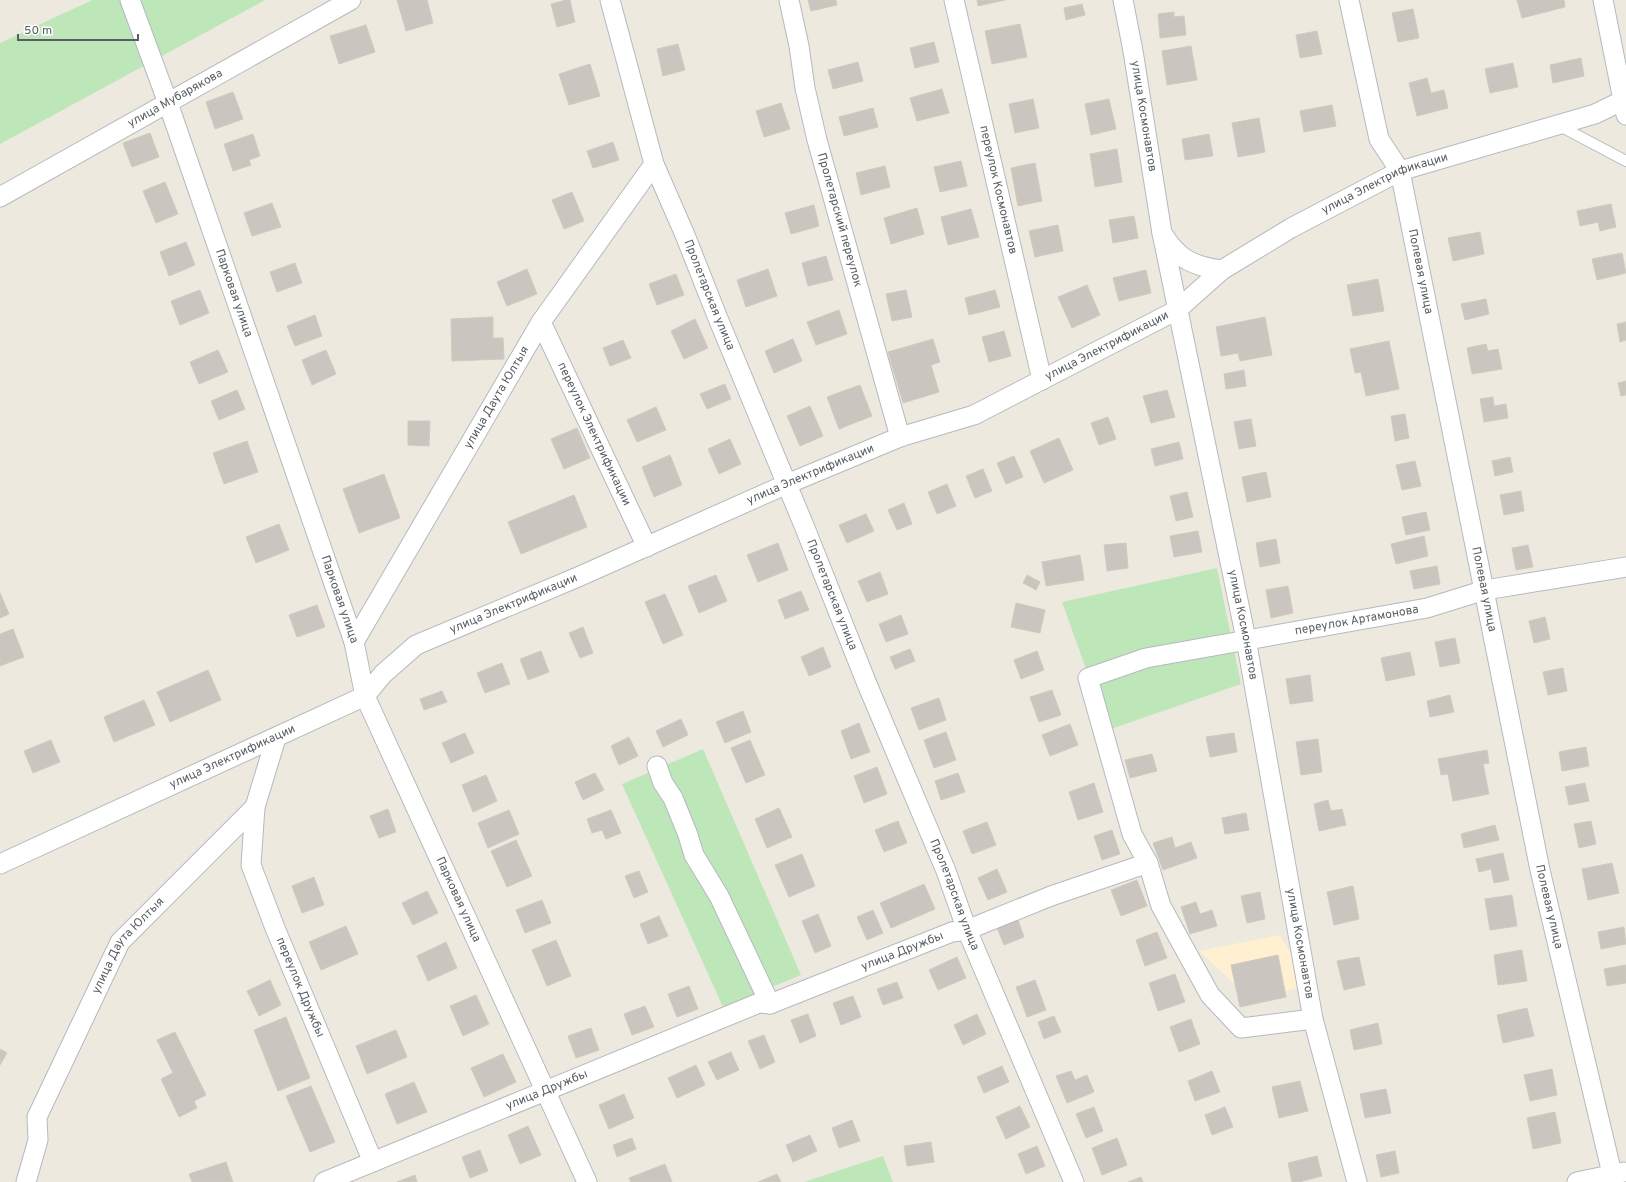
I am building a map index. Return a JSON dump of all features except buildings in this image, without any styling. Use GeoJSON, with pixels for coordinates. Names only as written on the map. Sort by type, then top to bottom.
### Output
{"type":"FeatureCollection","features":[{"type":"Feature","properties":{"kind":"street","name":"Парковая улица"},"geometry":{"type":"LineString","coordinates":[[130,0],[168,103],[354,642],[365,696],[587,1182]]}},
{"type":"Feature","properties":{"kind":"street","name":"улица Мубарякова"},"geometry":{"type":"LineString","coordinates":[[0,197],[351,0]]}},
{"type":"Feature","properties":{"kind":"street","name":"Пролетарская улица"},"geometry":{"type":"LineString","coordinates":[[610,0],[654,164],[788,484],[867,684],[946,871],[967,930],[1074,1182]]}},
{"type":"Feature","properties":{"kind":"street","name":"Пролетарский переулок"},"geometry":{"type":"LineString","coordinates":[[789,0],[817,140],[900,437]]}},
{"type":"Feature","properties":{"kind":"street","name":"переулок Космонавтов"},"geometry":{"type":"LineString","coordinates":[[954,0],[1042,380]]}},
{"type":"Feature","properties":{"kind":"street","name":"улица Космонавтов"},"geometry":{"type":"LineString","coordinates":[[1123,0],[1133,51],[1162,233],[1246,640],[1313,1019],[1357,1182]]}},
{"type":"Feature","properties":{"kind":"street","name":"Полевая улица"},"geometry":{"type":"LineString","coordinates":[[1349,0],[1379,139],[1400,171],[1540,870],[1618,1176]]}},
{"type":"Feature","properties":{"kind":"street"},"geometry":{"type":"LineString","coordinates":[[1603,0],[1625,105]]}},
{"type":"Feature","properties":{"kind":"street","name":"улица Электрификации"},"geometry":{"type":"LineString","coordinates":[[0,864],[365,696],[383,674],[416,646],[647,547],[788,484],[900,437],[974,415],[1177,310],[1222,270],[1291,228],[1400,171],[1625,105]]}},
{"type":"Feature","properties":{"kind":"street","name":"улица Даута Юлтыя"},"geometry":{"type":"LineString","coordinates":[[354,642],[541,322],[654,164]]}},
{"type":"Feature","properties":{"kind":"street","name":"улица Космонавтов"},"geometry":{"type":"LineString","coordinates":[[1162,233],[1176,252],[1206,268],[1222,270]]}},
{"type":"Feature","properties":{"kind":"street","name":"переулок Электрификации"},"geometry":{"type":"LineString","coordinates":[[541,322],[647,547]]}},
{"type":"Feature","properties":{"kind":"street","name":"переулок Артамонова"},"geometry":{"type":"LineString","coordinates":[[1148,863],[1132,834],[1088,678],[1146,658],[1427,608],[1484,590],[1626,567]]}},
{"type":"Feature","properties":{"kind":"street","name":"улица Даута Юлтыя"},"geometry":{"type":"LineString","coordinates":[[26,1182],[38,1140],[37,1117],[120,942],[255,807],[276,738]]}},
{"type":"Feature","properties":{"kind":"street"},"geometry":{"type":"LineString","coordinates":[[657,766],[663,783],[673,798],[688,835],[694,855],[719,896],[770,1004]]}},
{"type":"Feature","properties":{"kind":"street","name":"переулок Дружбы"},"geometry":{"type":"LineString","coordinates":[[255,807],[251,864],[275,928],[373,1162]]}},
{"type":"Feature","properties":{"kind":"street"},"geometry":{"type":"LineString","coordinates":[[1148,863],[1161,906],[1210,995],[1241,1028],[1313,1019]]}},
{"type":"Feature","properties":{"kind":"street","name":"улица Дружбы"},"geometry":{"type":"LineString","coordinates":[[324,1182],[759,1003],[770,1004],[952,932],[967,930],[1051,896],[1148,863]]}},
{"type":"Feature","properties":{"kind":"street"},"geometry":{"type":"LineString","coordinates":[[1577,1182],[1618,1176]]}},
{"type":"Feature","properties":{"kind":"lane"},"geometry":{"type":"LineString","coordinates":[[1558,125],[1626,162]]}},
{"type":"Feature","properties":{"kind":"shaded area"},"geometry":{"type":"Polygon","coordinates":[[[1280,935],[1309,985],[1252,1000],[1199,951],[1280,935]]]}},
{"type":"Feature","properties":{"kind":"green space"},"geometry":{"type":"Polygon","coordinates":[[[92,0],[265,0],[0,144],[0,43],[92,0]]]}},
{"type":"Feature","properties":{"kind":"green space"},"geometry":{"type":"Polygon","coordinates":[[[1217,568],[1241,684],[1108,730],[1062,602],[1217,568]]]}},
{"type":"Feature","properties":{"kind":"green space"},"geometry":{"type":"Polygon","coordinates":[[[703,749],[801,975],[723,1007],[622,784],[703,749]]]}},
{"type":"Feature","properties":{"kind":"green space"},"geometry":{"type":"Polygon","coordinates":[[[883,1156],[893,1182],[804,1182],[883,1156]]]}}]}
